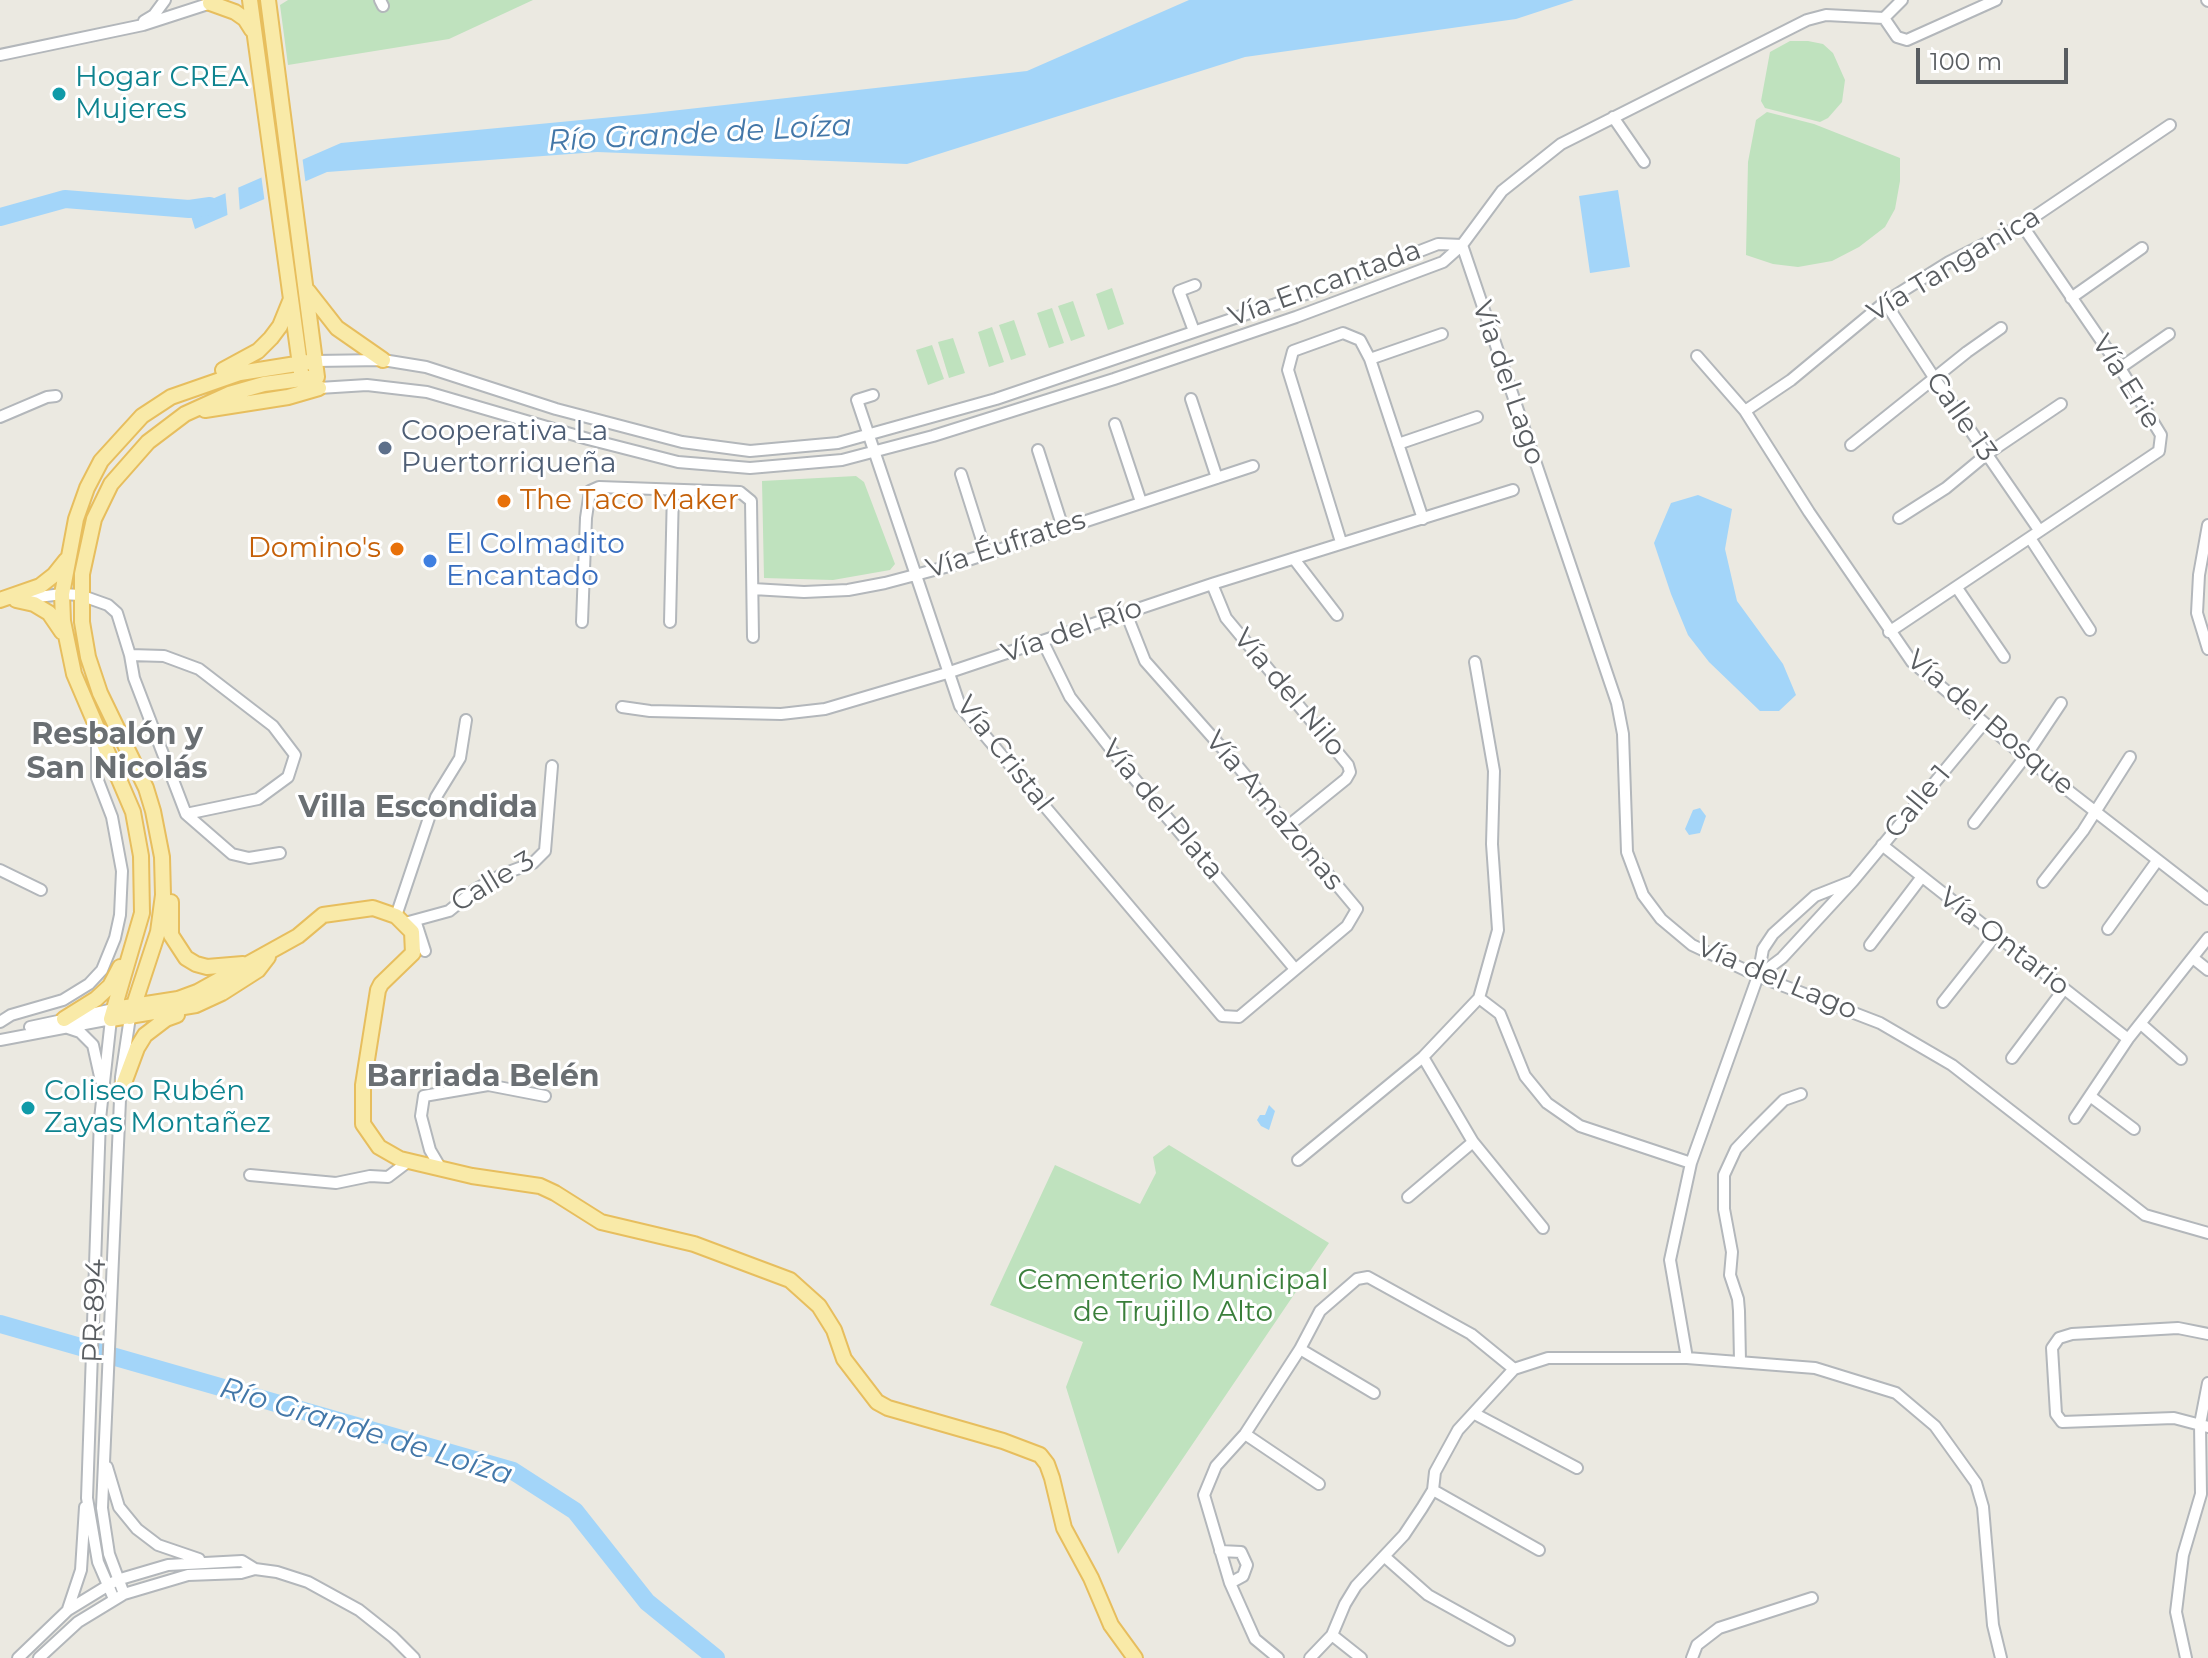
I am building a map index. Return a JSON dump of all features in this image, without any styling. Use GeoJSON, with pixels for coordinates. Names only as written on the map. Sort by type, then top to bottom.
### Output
{"type":"FeatureCollection","features":[{"type":"Feature","properties":{"kind":"main road"},"geometry":{"type":"LineString","coordinates":[[250,0],[302,379]]}},
{"type":"Feature","properties":{"kind":"main road"},"geometry":{"type":"LineString","coordinates":[[268,0],[318,383]]}},
{"type":"Feature","properties":{"kind":"main road"},"geometry":{"type":"LineString","coordinates":[[207,2],[232,10],[245,19],[253,30]]}},
{"type":"Feature","properties":{"kind":"main road"},"geometry":{"type":"LineString","coordinates":[[306,284],[337,328],[383,360]]}},
{"type":"Feature","properties":{"kind":"main road"},"geometry":{"type":"LineString","coordinates":[[187,1007],[113,1014],[136,940],[142,901],[138,835],[124,790],[74,674],[65,637],[62,594],[76,519],[101,461],[142,416],[195,381],[235,365],[258,351],[280,326],[291,291]]}},
{"type":"Feature","properties":{"kind":"main road"},"geometry":{"type":"LineString","coordinates":[[171,397],[240,373],[315,361]]}},
{"type":"Feature","properties":{"kind":"main road"},"geometry":{"type":"LineString","coordinates":[[132,1012],[160,923],[162,857],[146,788],[93,674],[85,642],[80,595],[90,532],[111,484],[148,442],[185,414],[243,389],[302,379],[318,383]]}},
{"type":"Feature","properties":{"kind":"main road"},"geometry":{"type":"LineString","coordinates":[[185,414],[288,397],[318,383]]}},
{"type":"Feature","properties":{"kind":"main road"},"geometry":{"type":"LineString","coordinates":[[0,601],[40,586],[67,560]]}},
{"type":"Feature","properties":{"kind":"main road"},"geometry":{"type":"LineString","coordinates":[[16,600],[34,604],[49,613],[65,637]]}},
{"type":"Feature","properties":{"kind":"main road"},"geometry":{"type":"LineString","coordinates":[[162,857],[169,869],[171,935],[179,949],[196,964],[207,967],[251,962]]}},
{"type":"Feature","properties":{"kind":"main road"},"geometry":{"type":"LineString","coordinates":[[132,1012],[186,996],[298,936],[323,915],[373,908],[405,920],[414,939],[413,953],[378,990],[363,1085],[361,1112],[367,1132],[379,1147],[409,1161],[442,1169],[540,1186],[601,1222],[694,1244],[790,1280],[819,1306],[834,1330],[844,1359],[877,1402],[1040,1455],[1052,1478],[1064,1528],[1091,1578],[1111,1625],[1135,1658]]}},
{"type":"Feature","properties":{"kind":"main road"},"geometry":{"type":"LineString","coordinates":[[65,1023],[110,986],[127,947],[136,940]]}},
{"type":"Feature","properties":{"kind":"main road"},"geometry":{"type":"LineString","coordinates":[[121,1091],[145,1035],[187,1007],[222,993],[258,970],[276,948]]}},
{"type":"Feature","properties":{"kind":"street"},"geometry":{"type":"LineString","coordinates":[[136,27],[154,15],[165,0]]}},
{"type":"Feature","properties":{"kind":"street"},"geometry":{"type":"LineString","coordinates":[[1462,245],[1502,191],[1561,144],[1807,20],[1826,15],[1884,18],[1902,0]]}},
{"type":"Feature","properties":{"kind":"street"},"geometry":{"type":"LineString","coordinates":[[1884,18],[1897,37],[1907,40],[1996,0]]}},
{"type":"Feature","properties":{"kind":"street"},"geometry":{"type":"LineString","coordinates":[[0,55],[136,27],[207,2]]}},
{"type":"Feature","properties":{"kind":"street"},"geometry":{"type":"LineString","coordinates":[[1613,117],[1644,162]]}},
{"type":"Feature","properties":{"kind":"street","name":"Vía Tanganica"},"geometry":{"type":"LineString","coordinates":[[1745,411],[1791,380],[1885,302],[1949,262],[2022,225],[2170,125]]}},
{"type":"Feature","properties":{"kind":"street","name":"Vía Erie"},"geometry":{"type":"LineString","coordinates":[[1889,632],[2159,451],[2161,435],[2120,368],[2022,225]]}},
{"type":"Feature","properties":{"kind":"street","name":"Vía Encantada"},"geometry":{"type":"LineString","coordinates":[[315,361],[383,360],[426,367],[556,409],[682,442],[750,451],[838,443],[996,399],[1335,284],[1438,244],[1462,245]]}},
{"type":"Feature","properties":{"kind":"street","name":"Vía Encantada"},"geometry":{"type":"LineString","coordinates":[[318,383],[427,392],[678,462],[750,468],[842,460],[1114,379],[1296,317],[1443,262],[1462,245]]}},
{"type":"Feature","properties":{"kind":"street","name":"Vía del Lago"},"geometry":{"type":"LineString","coordinates":[[1462,245],[1617,703],[1623,734],[1627,852],[1643,895],[1661,919],[1692,945],[1758,976],[1892,1030],[1952,1065],[2145,1215],[2208,1233]]}},
{"type":"Feature","properties":{"kind":"street"},"geometry":{"type":"LineString","coordinates":[[2071,298],[2142,248]]}},
{"type":"Feature","properties":{"kind":"street"},"geometry":{"type":"LineString","coordinates":[[1194,331],[1179,291],[1195,285]]}},
{"type":"Feature","properties":{"kind":"street","name":"Calle 13"},"geometry":{"type":"LineString","coordinates":[[1885,302],[2039,530]]}},
{"type":"Feature","properties":{"kind":"street"},"geometry":{"type":"LineString","coordinates":[[1851,445],[2001,328]]}},
{"type":"Feature","properties":{"kind":"street"},"geometry":{"type":"LineString","coordinates":[[1341,542],[1288,370],[1293,351],[1343,333],[1360,340],[1370,359],[1423,519]]}},
{"type":"Feature","properties":{"kind":"street"},"geometry":{"type":"LineString","coordinates":[[1370,359],[1442,334]]}},
{"type":"Feature","properties":{"kind":"street"},"geometry":{"type":"LineString","coordinates":[[2120,368],[2169,334]]}},
{"type":"Feature","properties":{"kind":"street","name":"Vía del Bosque"},"geometry":{"type":"LineString","coordinates":[[1697,356],[1745,411],[1889,632],[1912,662],[2025,757],[2208,899]]}},
{"type":"Feature","properties":{"kind":"street","name":"Vía Cristal"},"geometry":{"type":"LineString","coordinates":[[873,395],[857,400],[960,706],[1222,1016],[1230,1016]]}},
{"type":"Feature","properties":{"kind":"street"},"geometry":{"type":"LineString","coordinates":[[0,417],[56,396]]}},
{"type":"Feature","properties":{"kind":"street"},"geometry":{"type":"LineString","coordinates":[[1191,399],[1217,478]]}},
{"type":"Feature","properties":{"kind":"street"},"geometry":{"type":"LineString","coordinates":[[1899,518],[1946,488],[1987,454],[2061,404]]}},
{"type":"Feature","properties":{"kind":"street"},"geometry":{"type":"LineString","coordinates":[[1398,444],[1477,417]]}},
{"type":"Feature","properties":{"kind":"street"},"geometry":{"type":"LineString","coordinates":[[1115,424],[1141,502]]}},
{"type":"Feature","properties":{"kind":"street"},"geometry":{"type":"LineString","coordinates":[[1038,450],[1063,528]]}},
{"type":"Feature","properties":{"kind":"street","name":"Vía Éufrates"},"geometry":{"type":"LineString","coordinates":[[753,589],[804,592],[848,590],[917,574],[1253,466]]}},
{"type":"Feature","properties":{"kind":"street"},"geometry":{"type":"LineString","coordinates":[[961,474],[986,553]]}},
{"type":"Feature","properties":{"kind":"street"},"geometry":{"type":"LineString","coordinates":[[582,622],[590,491],[599,487],[740,492],[751,501],[753,637]]}},
{"type":"Feature","properties":{"kind":"street"},"geometry":{"type":"LineString","coordinates":[[670,622],[673,490]]}},
{"type":"Feature","properties":{"kind":"street","name":"Vía del Río"},"geometry":{"type":"LineString","coordinates":[[622,707],[650,711],[781,714],[825,709],[947,673],[1341,542],[1513,490]]}},
{"type":"Feature","properties":{"kind":"street"},"geometry":{"type":"LineString","coordinates":[[2208,525],[2199,575],[2197,613],[2208,649]]}},
{"type":"Feature","properties":{"kind":"street"},"geometry":{"type":"LineString","coordinates":[[2030,538],[2090,630]]}},
{"type":"Feature","properties":{"kind":"street"},"geometry":{"type":"LineString","coordinates":[[1294,559],[1337,615]]}},
{"type":"Feature","properties":{"kind":"street","name":"Vía del Nilo"},"geometry":{"type":"LineString","coordinates":[[1212,584],[1226,618],[1348,765],[1350,772],[1346,779],[1288,826]]}},
{"type":"Feature","properties":{"kind":"street"},"geometry":{"type":"LineString","coordinates":[[1957,588],[2004,657]]}},
{"type":"Feature","properties":{"kind":"street"},"geometry":{"type":"LineString","coordinates":[[0,601],[80,595],[108,605],[117,613],[134,678],[186,814],[232,854],[249,858],[280,853]]}},
{"type":"Feature","properties":{"kind":"street","name":"Vía Amazonas"},"geometry":{"type":"LineString","coordinates":[[1126,613],[1145,661],[1357,909],[1347,926],[1239,1017],[1230,1016]]}},
{"type":"Feature","properties":{"kind":"street","name":"Vía del Plata"},"geometry":{"type":"LineString","coordinates":[[1043,642],[1070,697],[1128,771],[1295,969]]}},
{"type":"Feature","properties":{"kind":"street"},"geometry":{"type":"LineString","coordinates":[[130,655],[164,656],[199,669],[273,726],[295,755],[288,777],[258,799],[186,814]]}},
{"type":"Feature","properties":{"kind":"street"},"geometry":{"type":"LineString","coordinates":[[1298,1160],[1423,1057],[1479,998],[1498,930],[1492,844],[1494,771],[1475,662]]}},
{"type":"Feature","properties":{"kind":"street"},"geometry":{"type":"LineString","coordinates":[[1974,823],[2025,757],[2061,703]]}},
{"type":"Feature","properties":{"kind":"street"},"geometry":{"type":"LineString","coordinates":[[425,951],[405,920],[436,797],[460,758],[466,720]]}},
{"type":"Feature","properties":{"kind":"street","name":"Calle 1"},"geometry":{"type":"LineString","coordinates":[[1758,976],[1782,958],[1853,881],[1984,723]]}},
{"type":"Feature","properties":{"kind":"street"},"geometry":{"type":"LineString","coordinates":[[0,1022],[11,1015],[75,994],[102,970],[108,957],[120,915],[122,871],[112,817],[97,778],[97,733]]}},
{"type":"Feature","properties":{"kind":"street"},"geometry":{"type":"LineString","coordinates":[[2043,882],[2095,812],[2130,757]]}},
{"type":"Feature","properties":{"kind":"street","name":"Calle 3"},"geometry":{"type":"LineString","coordinates":[[405,920],[449,911],[476,889],[533,863],[545,851],[552,766]]}},
{"type":"Feature","properties":{"kind":"street","name":"Vía Ontario"},"geometry":{"type":"LineString","coordinates":[[1882,845],[2128,1039]]}},
{"type":"Feature","properties":{"kind":"street"},"geometry":{"type":"LineString","coordinates":[[2108,929],[2157,861]]}},
{"type":"Feature","properties":{"kind":"street"},"geometry":{"type":"LineString","coordinates":[[0,870],[41,890]]}},
{"type":"Feature","properties":{"kind":"street"},"geometry":{"type":"LineString","coordinates":[[1870,945],[1921,878]]}},
{"type":"Feature","properties":{"kind":"street","name":"Calle 1"},"geometry":{"type":"LineString","coordinates":[[1758,976],[1763,949],[1773,934],[1815,896],[1853,881]]}},
{"type":"Feature","properties":{"kind":"street"},"geometry":{"type":"LineString","coordinates":[[1943,1002],[1996,935]]}},
{"type":"Feature","properties":{"kind":"street"},"geometry":{"type":"LineString","coordinates":[[2075,1118],[2128,1039],[2208,938]]}},
{"type":"Feature","properties":{"kind":"street"},"geometry":{"type":"LineString","coordinates":[[2193,958],[2208,970]]}},
{"type":"Feature","properties":{"kind":"street"},"geometry":{"type":"LineString","coordinates":[[1687,1358],[1670,1260],[1691,1163],[1758,976]]}},
{"type":"Feature","properties":{"kind":"street"},"geometry":{"type":"LineString","coordinates":[[2012,1058],[2064,989]]}},
{"type":"Feature","properties":{"kind":"street"},"geometry":{"type":"LineString","coordinates":[[1479,998],[1500,1014],[1525,1076],[1547,1103],[1580,1126],[1691,1163]]}},
{"type":"Feature","properties":{"kind":"street","name":"PR-894"},"geometry":{"type":"LineString","coordinates":[[112,1582],[104,1522],[103,1476],[122,1061],[132,1012]]}},
{"type":"Feature","properties":{"kind":"street"},"geometry":{"type":"LineString","coordinates":[[0,1037],[113,1014]]}},
{"type":"Feature","properties":{"kind":"street","name":"PR-894"},"geometry":{"type":"LineString","coordinates":[[113,1014],[102,1087],[87,1498],[95,1549],[119,1596]]}},
{"type":"Feature","properties":{"kind":"street"},"geometry":{"type":"LineString","coordinates":[[65,1023],[93,1045],[102,1087]]}},
{"type":"Feature","properties":{"kind":"street"},"geometry":{"type":"LineString","coordinates":[[2141,1024],[2181,1059]]}},
{"type":"Feature","properties":{"kind":"street"},"geometry":{"type":"LineString","coordinates":[[1423,1057],[1473,1142],[1543,1228]]}},
{"type":"Feature","properties":{"kind":"street"},"geometry":{"type":"LineString","coordinates":[[442,1169],[434,1162],[421,1116],[424,1096],[488,1085],[545,1096]]}},
{"type":"Feature","properties":{"kind":"street"},"geometry":{"type":"LineString","coordinates":[[1740,1361],[1738,1299],[1730,1275],[1732,1252],[1724,1209],[1724,1175],[1736,1149],[1754,1130],[1784,1100],[1801,1094]]}},
{"type":"Feature","properties":{"kind":"street"},"geometry":{"type":"LineString","coordinates":[[2090,1096],[2134,1129]]}},
{"type":"Feature","properties":{"kind":"street"},"geometry":{"type":"LineString","coordinates":[[1408,1197],[1473,1142]]}},
{"type":"Feature","properties":{"kind":"street"},"geometry":{"type":"LineString","coordinates":[[250,1175],[336,1183],[370,1176],[388,1177],[409,1161]]}},
{"type":"Feature","properties":{"kind":"street"},"geometry":{"type":"LineString","coordinates":[[1278,1658],[1255,1639],[1230,1583],[1204,1495],[1216,1466],[1245,1434],[1300,1349],[1320,1311],[1357,1279],[1368,1277],[1471,1334],[1514,1369]]}},
{"type":"Feature","properties":{"kind":"street"},"geometry":{"type":"LineString","coordinates":[[2204,1425],[2174,1418],[2062,1422],[2056,1414],[2052,1348],[2059,1338],[2072,1334],[2178,1328],[2208,1334]]}},
{"type":"Feature","properties":{"kind":"street"},"geometry":{"type":"LineString","coordinates":[[1300,1349],[1374,1393]]}},
{"type":"Feature","properties":{"kind":"street"},"geometry":{"type":"LineString","coordinates":[[1310,1658],[1332,1635],[1356,1586],[1404,1535],[1433,1490],[1435,1472],[1458,1430],[1514,1369],[1548,1358],[1687,1358],[1815,1368],[1896,1393],[1935,1426],[1976,1483],[1983,1507],[1993,1625],[2001,1658]]}},
{"type":"Feature","properties":{"kind":"street"},"geometry":{"type":"LineString","coordinates":[[2186,1658],[2176,1612],[2183,1555],[2201,1494],[2208,1383]]}},
{"type":"Feature","properties":{"kind":"street"},"geometry":{"type":"LineString","coordinates":[[1475,1414],[1577,1468]]}},
{"type":"Feature","properties":{"kind":"street"},"geometry":{"type":"LineString","coordinates":[[1245,1434],[1319,1484]]}},
{"type":"Feature","properties":{"kind":"street"},"geometry":{"type":"LineString","coordinates":[[106,1461],[119,1507],[137,1529],[173,1552],[210,1561]]}},
{"type":"Feature","properties":{"kind":"street"},"geometry":{"type":"LineString","coordinates":[[1433,1490],[1539,1550]]}},
{"type":"Feature","properties":{"kind":"street"},"geometry":{"type":"LineString","coordinates":[[68,1610],[81,1570],[87,1498]]}},
{"type":"Feature","properties":{"kind":"street"},"geometry":{"type":"LineString","coordinates":[[1220,1551],[1241,1552],[1247,1565],[1243,1576],[1230,1583]]}},
{"type":"Feature","properties":{"kind":"street"},"geometry":{"type":"LineString","coordinates":[[1385,1557],[1428,1595],[1509,1640]]}},
{"type":"Feature","properties":{"kind":"street"},"geometry":{"type":"LineString","coordinates":[[18,1658],[68,1610],[112,1582],[153,1568],[210,1561],[242,1561],[255,1569]]}},
{"type":"Feature","properties":{"kind":"street"},"geometry":{"type":"LineString","coordinates":[[39,1658],[78,1622],[119,1596],[188,1575],[241,1573],[255,1569],[308,1582],[359,1610],[414,1658]]}},
{"type":"Feature","properties":{"kind":"street"},"geometry":{"type":"LineString","coordinates":[[1692,1658],[1697,1645],[1719,1628],[1812,1598]]}},
{"type":"Feature","properties":{"kind":"street"},"geometry":{"type":"LineString","coordinates":[[1332,1635],[1361,1658]]}},
{"type":"Feature","properties":{"kind":"green space"},"geometry":{"type":"Polygon","coordinates":[[[288,0],[533,0],[449,39],[288,65],[280,5],[288,0]]]}},
{"type":"Feature","properties":{"kind":"green space"},"geometry":{"type":"Polygon","coordinates":[[[1790,41],[1823,44],[1833,53],[1845,80],[1842,102],[1828,118],[1820,122],[1765,108],[1761,101],[1770,52],[1790,41]]]}},
{"type":"Feature","properties":{"kind":"green space"},"geometry":{"type":"Polygon","coordinates":[[[1767,112],[1814,124],[1900,158],[1895,209],[1885,227],[1859,247],[1832,261],[1798,267],[1773,264],[1746,255],[1748,162],[1756,120],[1767,112]]]}},
{"type":"Feature","properties":{"kind":"green space"},"geometry":{"type":"Polygon","coordinates":[[[1112,288],[1124,324],[1108,330],[1096,294],[1112,288]]]}},
{"type":"Feature","properties":{"kind":"green space"},"geometry":{"type":"Polygon","coordinates":[[[1073,301],[1085,336],[1071,341],[1058,306],[1073,301]]]}},
{"type":"Feature","properties":{"kind":"green space"},"geometry":{"type":"Polygon","coordinates":[[[1052,308],[1064,343],[1049,348],[1037,313],[1052,308]]]}},
{"type":"Feature","properties":{"kind":"green space"},"geometry":{"type":"Polygon","coordinates":[[[1014,320],[1026,355],[1011,360],[999,325],[1014,320]]]}},
{"type":"Feature","properties":{"kind":"green space"},"geometry":{"type":"Polygon","coordinates":[[[992,327],[1004,362],[989,367],[978,332],[992,327]]]}},
{"type":"Feature","properties":{"kind":"green space"},"geometry":{"type":"Polygon","coordinates":[[[953,338],[965,373],[949,378],[938,342],[953,338]]]}},
{"type":"Feature","properties":{"kind":"green space"},"geometry":{"type":"Polygon","coordinates":[[[932,345],[944,379],[928,385],[916,350],[932,345]]]}},
{"type":"Feature","properties":{"kind":"green space"},"geometry":{"type":"Polygon","coordinates":[[[856,476],[864,482],[895,564],[890,570],[833,580],[764,578],[762,481],[856,476]]]}},
{"type":"Feature","properties":{"kind":"green space","name":"Cementerio Municipal de Trujillo Alto"},"geometry":{"type":"Polygon","coordinates":[[[1169,1145],[1329,1243],[1118,1554],[1066,1387],[1083,1342],[990,1305],[1055,1165],[1140,1204],[1156,1173],[1153,1157],[1169,1145]]]}},
{"type":"Feature","properties":{"kind":"water"},"geometry":{"type":"Polygon","coordinates":[[[1189,0],[1574,0],[1516,19],[1245,57],[907,164],[597,152],[327,172],[195,229],[189,209],[341,143],[644,114],[1027,71],[1189,0]]]}},
{"type":"Feature","properties":{"kind":"water"},"geometry":{"type":"Polygon","coordinates":[[[1618,190],[1630,267],[1590,273],[1579,196],[1618,190]]]}},
{"type":"Feature","properties":{"kind":"water"},"geometry":{"type":"Polygon","coordinates":[[[1698,495],[1732,509],[1725,549],[1737,601],[1783,664],[1796,695],[1779,711],[1760,711],[1709,662],[1688,635],[1671,594],[1654,543],[1671,503],[1698,495]]]}},
{"type":"Feature","properties":{"kind":"water"},"geometry":{"type":"Polygon","coordinates":[[[1700,808],[1706,816],[1700,833],[1689,835],[1685,829],[1693,810],[1700,808]]]}},
{"type":"Feature","properties":{"kind":"water"},"geometry":{"type":"Polygon","coordinates":[[[1269,1105],[1275,1111],[1269,1130],[1257,1120],[1260,1115],[1265,1115],[1269,1105]]]}},
{"type":"Feature","properties":{"kind":"pier"},"geometry":{"type":"Polygon","coordinates":[[[302,155],[306,186],[265,204],[261,174],[302,155]]]}},
{"type":"Feature","properties":{"kind":"pier"},"geometry":{"type":"Polygon","coordinates":[[[238,184],[240,214],[228,220],[225,189],[238,184]]]}},
{"type":"Feature","properties":{"kind":"waterway","name":"Río Grande de Loíza"},"geometry":{"type":"LineString","coordinates":[[0,217],[65,199],[189,209],[210,206]]}},
{"type":"Feature","properties":{"kind":"waterway","name":"Río Grande de Loíza"},"geometry":{"type":"LineString","coordinates":[[0,1324],[513,1471],[575,1511],[647,1602],[716,1658]]}},
{"type":"Feature","properties":{"kind":"place","name":"Hogar CREA Mujeres"},"geometry":{"type":"Point","coordinates":[59,94]}},
{"type":"Feature","properties":{"kind":"place","name":"Cooperativa La Puertorriqueña"},"geometry":{"type":"Point","coordinates":[385,448]}},
{"type":"Feature","properties":{"kind":"place","name":"The Taco Maker"},"geometry":{"type":"Point","coordinates":[504,501]}},
{"type":"Feature","properties":{"kind":"place","name":"Domino's"},"geometry":{"type":"Point","coordinates":[397,549]}},
{"type":"Feature","properties":{"kind":"place","name":"El Colmadito Encantado"},"geometry":{"type":"Point","coordinates":[430,561]}},
{"type":"Feature","properties":{"kind":"place","name":"Coliseo Rubén Zayas Montañez"},"geometry":{"type":"Point","coordinates":[28,1108]}},
{"type":"Feature","properties":{"kind":"district","name":"Resbalón y San Nicolás"},"geometry":{"type":"Point","coordinates":[117,752]}},
{"type":"Feature","properties":{"kind":"district","name":"Villa Escondida"},"geometry":{"type":"Point","coordinates":[418,808]}},
{"type":"Feature","properties":{"kind":"district","name":"Barriada Belén"},"geometry":{"type":"Point","coordinates":[483,1077]}}]}
